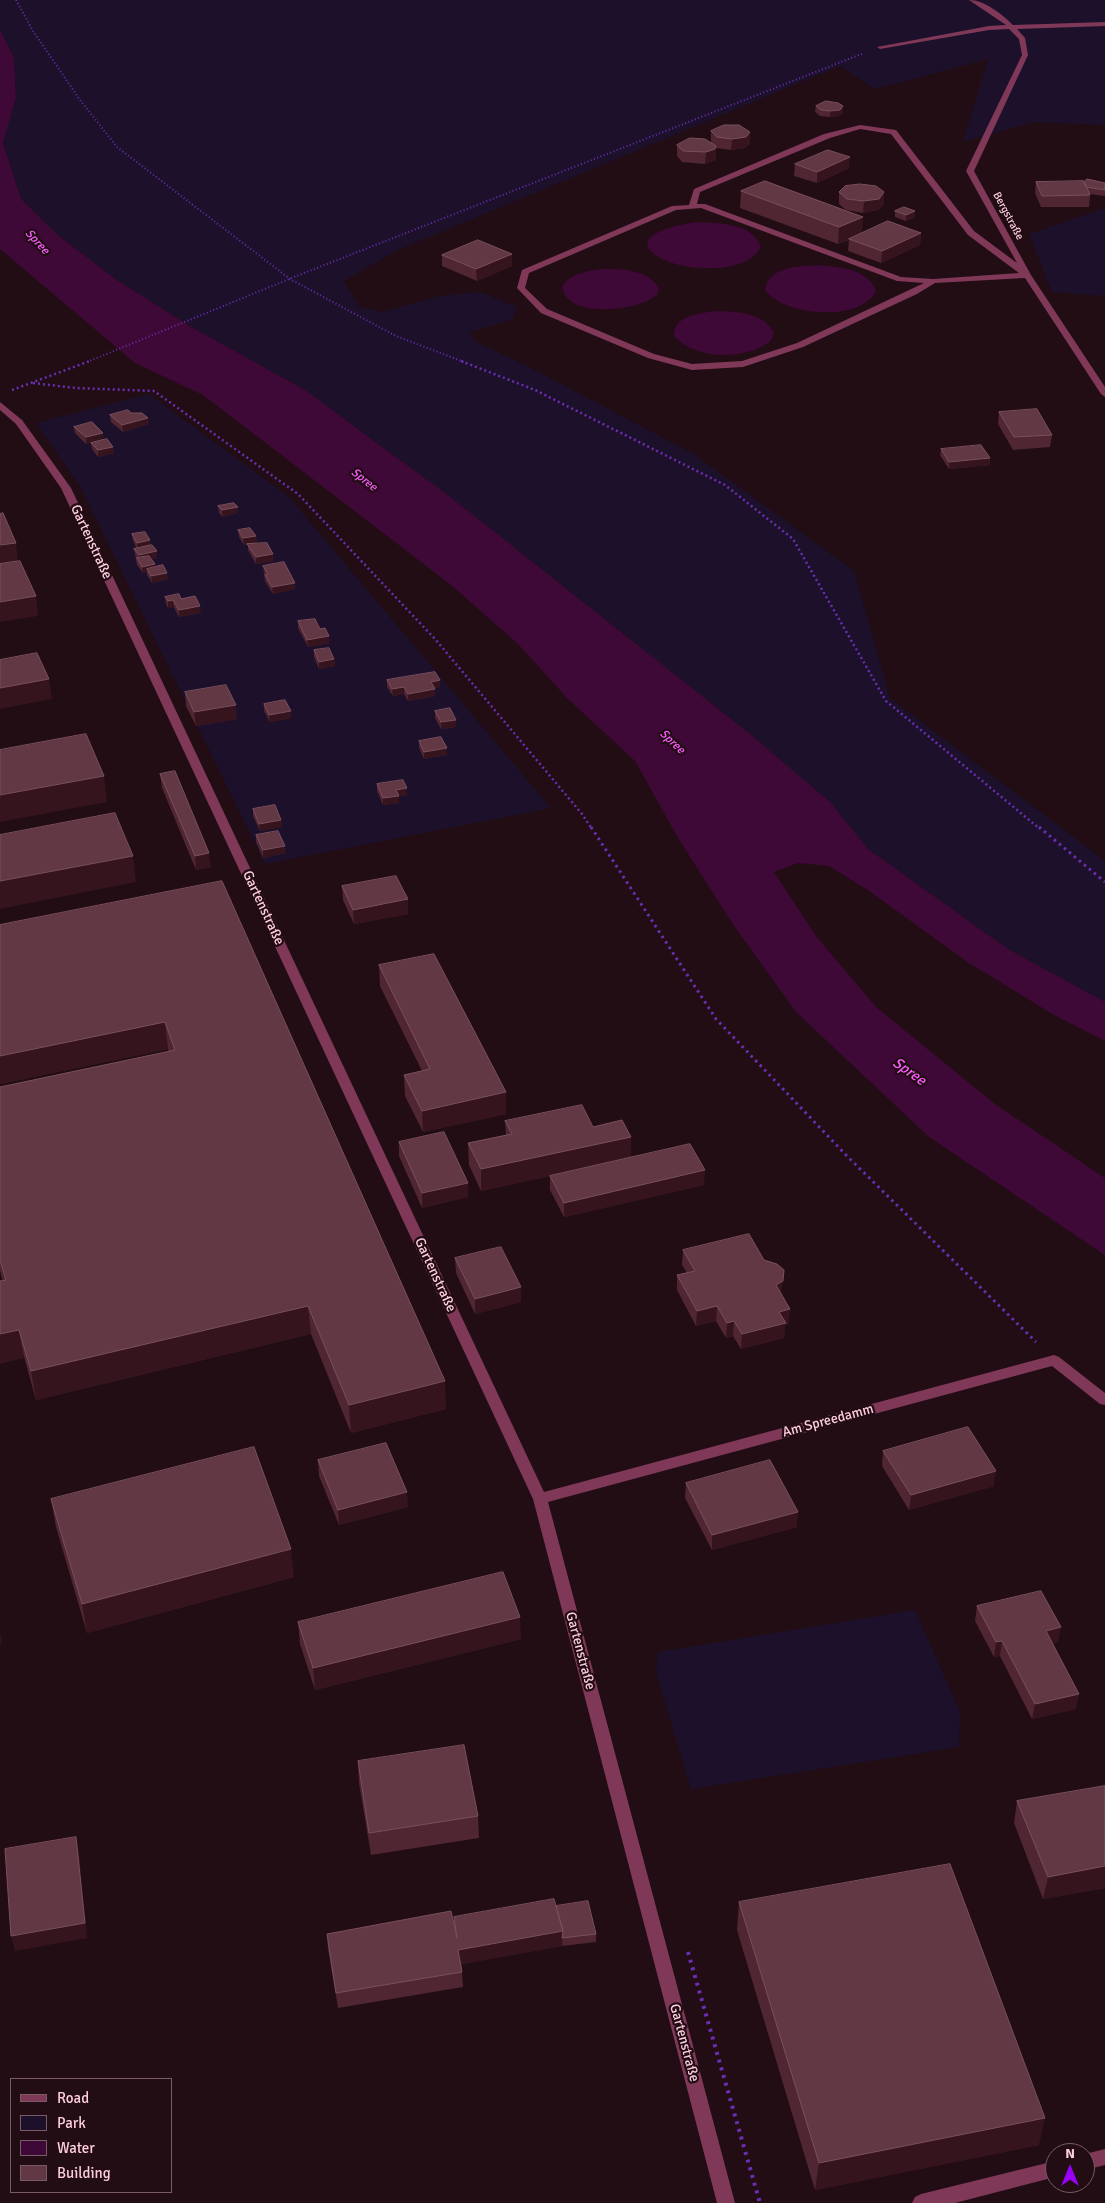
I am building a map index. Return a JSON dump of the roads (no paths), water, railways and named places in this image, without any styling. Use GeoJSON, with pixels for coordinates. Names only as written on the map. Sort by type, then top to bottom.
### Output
{"type":"FeatureCollection","features":[{"type":"Feature","properties":{"kind":"street"},"geometry":{"type":"LineString","coordinates":[[972,0],[1011,26]]}},
{"type":"Feature","properties":{"kind":"street"},"geometry":{"type":"LineString","coordinates":[[880,47],[1011,26],[1105,24]]}},
{"type":"Feature","properties":{"kind":"street","name":"Bergstraße"},"geometry":{"type":"LineString","coordinates":[[1011,26],[1022,38],[1025,55],[970,171],[1027,275],[1105,394]]}},
{"type":"Feature","properties":{"kind":"street"},"geometry":{"type":"LineString","coordinates":[[692,207],[697,191],[827,136],[860,127],[893,132],[971,233],[1027,275]]}},
{"type":"Feature","properties":{"kind":"street"},"geometry":{"type":"LineString","coordinates":[[933,281],[914,292],[800,345],[743,364],[692,367],[651,356],[544,311],[521,288],[525,272],[675,208],[702,206],[900,279],[933,281],[1027,275]]}},
{"type":"Feature","properties":{"kind":"street","name":"Gartenstraße"},"geometry":{"type":"LineString","coordinates":[[0,405],[19,422],[66,488],[540,1499],[726,2203]]}},
{"type":"Feature","properties":{"kind":"street","name":"Am Spreedamm"},"geometry":{"type":"LineString","coordinates":[[540,1499],[1054,1360],[1105,1400]]}},
{"type":"Feature","properties":{"kind":"street"},"geometry":{"type":"LineString","coordinates":[[921,2203],[1045,2172]]}},
{"type":"Feature","properties":{"kind":"water","name":"Spree"},"geometry":{"type":"Polygon","coordinates":[[[0,29],[14,58],[16,98],[3,143],[21,199],[59,236],[117,280],[188,325],[305,390],[453,499],[750,734],[830,802],[868,849],[1008,949],[1105,1002],[1105,1041],[1054,1015],[969,963],[869,891],[829,866],[798,863],[774,872],[816,936],[876,1007],[995,1104],[1105,1178],[1105,1255],[929,1137],[796,1012],[732,923],[678,838],[635,761],[568,699],[518,644],[451,585],[203,395],[135,363],[0,249],[0,29]]]}},
{"type":"Feature","properties":{"kind":"water"},"geometry":{"type":"Polygon","coordinates":[[[698,222],[725,224],[742,229],[756,238],[761,246],[754,256],[743,262],[729,267],[713,268],[697,268],[668,261],[657,256],[649,248],[648,242],[652,236],[661,231],[671,227],[698,222]]]}},
{"type":"Feature","properties":{"kind":"water"},"geometry":{"type":"Polygon","coordinates":[[[819,265],[852,270],[867,278],[876,291],[868,301],[855,308],[839,312],[822,312],[788,306],[774,299],[765,290],[767,282],[779,272],[795,267],[819,265]]]}},
{"type":"Feature","properties":{"kind":"water"},"geometry":{"type":"Polygon","coordinates":[[[602,269],[634,271],[648,277],[659,288],[657,295],[648,301],[635,305],[605,309],[590,308],[577,304],[567,297],[562,287],[565,282],[585,272],[602,269]]]}},
{"type":"Feature","properties":{"kind":"water"},"geometry":{"type":"Polygon","coordinates":[[[717,311],[749,314],[757,317],[770,326],[774,333],[771,341],[749,352],[722,355],[708,354],[695,350],[674,336],[675,329],[683,319],[696,314],[717,311]]]}}]}
